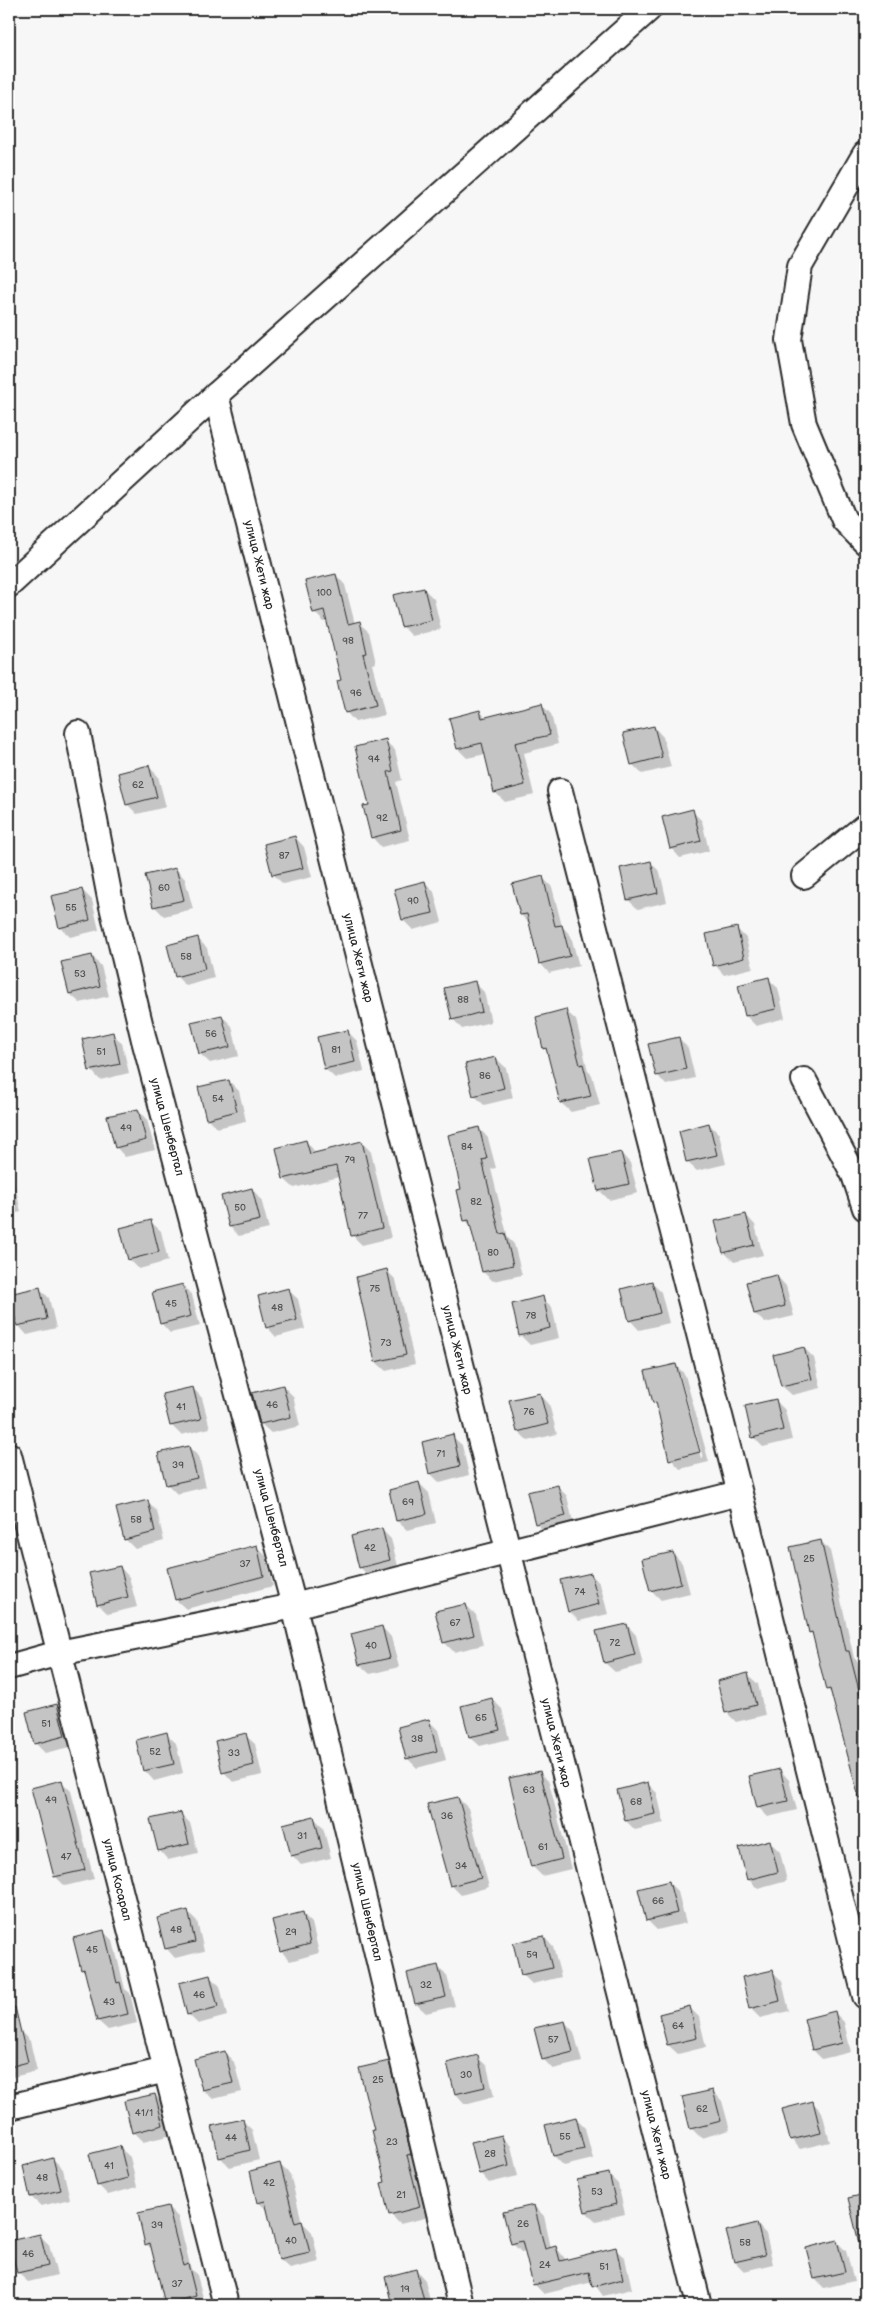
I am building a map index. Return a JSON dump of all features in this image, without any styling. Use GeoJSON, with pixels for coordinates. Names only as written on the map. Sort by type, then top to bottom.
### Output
{"type":"FeatureCollection","features":[{"type":"Feature","properties":{"kind":"street"},"geometry":{"type":"LineString","coordinates":[[9,585],[216,395],[649,9]]}},
{"type":"Feature","properties":{"kind":"street"},"geometry":{"type":"LineString","coordinates":[[865,154],[800,266],[789,340],[804,424],[844,520],[865,542]]}},
{"type":"Feature","properties":{"kind":"street","name":"улица Жети жар"},"geometry":{"type":"LineString","coordinates":[[216,395],[699,2305]]}},
{"type":"Feature","properties":{"kind":"street","name":"улица Шенбертал"},"geometry":{"type":"LineString","coordinates":[[78,733],[110,898],[144,1040],[294,1606],[461,2305]]}},
{"type":"Feature","properties":{"kind":"street"},"geometry":{"type":"LineString","coordinates":[[560,791],[865,1996]]}},
{"type":"Feature","properties":{"kind":"street"},"geometry":{"type":"LineString","coordinates":[[804,876],[865,826]]}},
{"type":"Feature","properties":{"kind":"street"},"geometry":{"type":"LineString","coordinates":[[804,1080],[860,1171],[865,1208]]}},
{"type":"Feature","properties":{"kind":"street","name":"улица Косарал"},"geometry":{"type":"LineString","coordinates":[[9,1455],[226,2305]]}},
{"type":"Feature","properties":{"kind":"street"},"geometry":{"type":"LineString","coordinates":[[9,1667],[59,1653],[294,1606],[739,1493]]}},
{"type":"Feature","properties":{"kind":"street"},"geometry":{"type":"LineString","coordinates":[[9,2107],[166,2070]]}},
{"type":"Feature","properties":{"kind":"building"},"geometry":{"type":"Polygon","coordinates":[[[336,574],[348,624],[360,621],[367,653],[363,654],[376,705],[345,713],[337,681],[341,680],[324,610],[313,613],[305,581],[336,574]]]}},
{"type":"Feature","properties":{"kind":"building"},"geometry":{"type":"Polygon","coordinates":[[[424,588],[432,620],[401,627],[393,595],[424,588]]]}},
{"type":"Feature","properties":{"kind":"building"},"geometry":{"type":"Polygon","coordinates":[[[542,703],[550,735],[515,743],[525,785],[494,793],[482,743],[457,749],[449,718],[480,710],[482,718],[542,703]]]}},
{"type":"Feature","properties":{"kind":"building"},"geometry":{"type":"Polygon","coordinates":[[[654,726],[662,757],[631,765],[623,733],[654,726]]]}},
{"type":"Feature","properties":{"kind":"building"},"geometry":{"type":"Polygon","coordinates":[[[386,739],[393,771],[388,772],[401,830],[371,838],[363,806],[369,805],[355,747],[386,739]]]}},
{"type":"Feature","properties":{"kind":"building"},"geometry":{"type":"Polygon","coordinates":[[[149,765],[157,797],[126,805],[118,773],[149,765]]]}},
{"type":"Feature","properties":{"kind":"building"},"geometry":{"type":"Polygon","coordinates":[[[693,809],[701,841],[670,849],[662,817],[693,809]]]}},
{"type":"Feature","properties":{"kind":"building"},"geometry":{"type":"Polygon","coordinates":[[[295,836],[303,868],[272,875],[264,844],[295,836]]]}},
{"type":"Feature","properties":{"kind":"building"},"geometry":{"type":"Polygon","coordinates":[[[651,861],[658,893],[627,900],[620,868],[651,861]]]}},
{"type":"Feature","properties":{"kind":"building"},"geometry":{"type":"Polygon","coordinates":[[[176,868],[184,900],[153,907],[145,875],[176,868]]]}},
{"type":"Feature","properties":{"kind":"building"},"geometry":{"type":"Polygon","coordinates":[[[543,876],[555,926],[562,925],[570,956],[539,964],[527,914],[520,915],[512,884],[543,876]]]}},
{"type":"Feature","properties":{"kind":"building"},"geometry":{"type":"Polygon","coordinates":[[[425,881],[433,913],[402,920],[394,889],[425,881]]]}},
{"type":"Feature","properties":{"kind":"building"},"geometry":{"type":"Polygon","coordinates":[[[82,889],[90,920],[59,928],[51,896],[82,889]]]}},
{"type":"Feature","properties":{"kind":"building"},"geometry":{"type":"Polygon","coordinates":[[[737,927],[744,958],[713,966],[706,934],[737,927]]]}},
{"type":"Feature","properties":{"kind":"building"},"geometry":{"type":"Polygon","coordinates":[[[198,937],[205,969],[175,977],[167,945],[198,937]]]}},
{"type":"Feature","properties":{"kind":"building"},"geometry":{"type":"Polygon","coordinates":[[[92,955],[100,986],[69,994],[61,962],[92,955]]]}},
{"type":"Feature","properties":{"kind":"building"},"geometry":{"type":"Polygon","coordinates":[[[769,977],[776,1009],[745,1016],[738,985],[769,977]]]}},
{"type":"Feature","properties":{"kind":"building"},"geometry":{"type":"Polygon","coordinates":[[[475,981],[482,1012],[452,1020],[444,988],[475,981]]]}},
{"type":"Feature","properties":{"kind":"building"},"geometry":{"type":"Polygon","coordinates":[[[566,1009],[580,1065],[583,1064],[591,1096],[560,1103],[546,1048],[543,1049],[536,1017],[566,1009]]]}},
{"type":"Feature","properties":{"kind":"building"},"geometry":{"type":"Polygon","coordinates":[[[222,1015],[230,1047],[199,1054],[191,1022],[222,1015]]]}},
{"type":"Feature","properties":{"kind":"building"},"geometry":{"type":"Polygon","coordinates":[[[348,1030],[355,1062],[324,1069],[317,1037],[348,1030]]]}},
{"type":"Feature","properties":{"kind":"building"},"geometry":{"type":"Polygon","coordinates":[[[113,1032],[120,1064],[89,1071],[82,1039],[113,1032]]]}},
{"type":"Feature","properties":{"kind":"building"},"geometry":{"type":"Polygon","coordinates":[[[679,1037],[686,1069],[656,1076],[648,1044],[679,1037]]]}},
{"type":"Feature","properties":{"kind":"building"},"geometry":{"type":"Polygon","coordinates":[[[496,1057],[504,1088],[473,1096],[465,1064],[496,1057]]]}},
{"type":"Feature","properties":{"kind":"building"},"geometry":{"type":"Polygon","coordinates":[[[229,1080],[237,1111],[206,1119],[198,1087],[229,1080]]]}},
{"type":"Feature","properties":{"kind":"building"},"geometry":{"type":"Polygon","coordinates":[[[138,1109],[146,1140],[115,1148],[107,1116],[138,1109]]]}},
{"type":"Feature","properties":{"kind":"building"},"geometry":{"type":"Polygon","coordinates":[[[709,1123],[717,1155],[686,1162],[679,1131],[709,1123]]]}},
{"type":"Feature","properties":{"kind":"building"},"geometry":{"type":"Polygon","coordinates":[[[479,1127],[487,1159],[482,1160],[500,1234],[505,1233],[513,1265],[482,1272],[469,1220],[464,1221],[457,1190],[461,1189],[448,1135],[479,1127]]]}},
{"type":"Feature","properties":{"kind":"building"},"geometry":{"type":"Polygon","coordinates":[[[306,1140],[310,1154],[362,1141],[382,1228],[351,1236],[336,1166],[283,1179],[276,1148],[306,1140]]]}},
{"type":"Feature","properties":{"kind":"building"},"geometry":{"type":"Polygon","coordinates":[[[621,1152],[629,1184],[598,1191],[590,1159],[621,1152]]]}},
{"type":"Feature","properties":{"kind":"building"},"geometry":{"type":"Polygon","coordinates":[[[252,1188],[260,1220],[229,1227],[221,1196],[252,1188]]]}},
{"type":"Feature","properties":{"kind":"building"},"geometry":{"type":"Polygon","coordinates":[[[746,1214],[754,1245],[723,1253],[715,1221],[746,1214]]]}},
{"type":"Feature","properties":{"kind":"building"},"geometry":{"type":"Polygon","coordinates":[[[151,1220],[159,1252],[128,1260],[120,1228],[151,1220]]]}},
{"type":"Feature","properties":{"kind":"building"},"geometry":{"type":"Polygon","coordinates":[[[387,1269],[406,1355],[375,1362],[356,1277],[387,1269]]]}},
{"type":"Feature","properties":{"kind":"building"},"geometry":{"type":"Polygon","coordinates":[[[777,1275],[785,1306],[754,1314],[746,1282],[777,1275]]]}},
{"type":"Feature","properties":{"kind":"building"},"geometry":{"type":"Polygon","coordinates":[[[652,1281],[660,1313],[629,1321],[621,1289],[652,1281]]]}},
{"type":"Feature","properties":{"kind":"building"},"geometry":{"type":"Polygon","coordinates":[[[183,1284],[191,1316],[160,1324],[152,1292],[183,1284]]]}},
{"type":"Feature","properties":{"kind":"building"},"geometry":{"type":"Polygon","coordinates":[[[40,1287],[47,1319],[17,1326],[9,1294],[40,1287]]]}},
{"type":"Feature","properties":{"kind":"building"},"geometry":{"type":"Polygon","coordinates":[[[289,1288],[297,1320],[266,1328],[258,1296],[289,1288]]]}},
{"type":"Feature","properties":{"kind":"building"},"geometry":{"type":"Polygon","coordinates":[[[543,1296],[550,1328],[519,1336],[512,1304],[543,1296]]]}},
{"type":"Feature","properties":{"kind":"building"},"geometry":{"type":"Polygon","coordinates":[[[804,1347],[812,1379],[781,1386],[773,1355],[804,1347]]]}},
{"type":"Feature","properties":{"kind":"building"},"geometry":{"type":"Polygon","coordinates":[[[676,1364],[700,1452],[669,1460],[656,1402],[653,1403],[645,1371],[676,1364]]]}},
{"type":"Feature","properties":{"kind":"building"},"geometry":{"type":"Polygon","coordinates":[[[283,1385],[291,1417],[260,1424],[252,1393],[283,1385]]]}},
{"type":"Feature","properties":{"kind":"building"},"geometry":{"type":"Polygon","coordinates":[[[193,1387],[201,1419],[170,1426],[162,1394],[193,1387]]]}},
{"type":"Feature","properties":{"kind":"building"},"geometry":{"type":"Polygon","coordinates":[[[540,1393],[548,1424],[517,1432],[509,1400],[540,1393]]]}},
{"type":"Feature","properties":{"kind":"building"},"geometry":{"type":"Polygon","coordinates":[[[776,1399],[783,1430],[752,1438],[745,1406],[776,1399]]]}},
{"type":"Feature","properties":{"kind":"building"},"geometry":{"type":"Polygon","coordinates":[[[453,1434],[460,1466],[429,1474],[422,1442],[453,1434]]]}},
{"type":"Feature","properties":{"kind":"building"},"geometry":{"type":"Polygon","coordinates":[[[189,1446],[197,1478],[166,1485],[158,1453],[189,1446]]]}},
{"type":"Feature","properties":{"kind":"building"},"geometry":{"type":"Polygon","coordinates":[[[419,1482],[427,1514],[396,1521],[389,1490],[419,1482]]]}},
{"type":"Feature","properties":{"kind":"building"},"geometry":{"type":"Polygon","coordinates":[[[558,1485],[566,1516],[535,1524],[527,1492],[558,1485]]]}},
{"type":"Feature","properties":{"kind":"building"},"geometry":{"type":"Polygon","coordinates":[[[148,1500],[155,1532],[124,1540],[116,1508],[148,1500]]]}},
{"type":"Feature","properties":{"kind":"building"},"geometry":{"type":"Polygon","coordinates":[[[382,1528],[390,1560],[359,1568],[351,1536],[382,1528]]]}},
{"type":"Feature","properties":{"kind":"building"},"geometry":{"type":"Polygon","coordinates":[[[821,1540],[846,1651],[849,1651],[860,1694],[865,1693],[865,1797],[859,1798],[830,1689],[826,1690],[812,1632],[809,1633],[790,1547],[821,1540]]]}},
{"type":"Feature","properties":{"kind":"building"},"geometry":{"type":"Polygon","coordinates":[[[257,1545],[264,1576],[175,1600],[167,1568],[257,1545]]]}},
{"type":"Feature","properties":{"kind":"building"},"geometry":{"type":"Polygon","coordinates":[[[673,1552],[681,1583],[650,1591],[642,1559],[673,1552]]]}},
{"type":"Feature","properties":{"kind":"building"},"geometry":{"type":"Polygon","coordinates":[[[120,1566],[128,1597],[97,1605],[89,1573],[120,1566]]]}},
{"type":"Feature","properties":{"kind":"building"},"geometry":{"type":"Polygon","coordinates":[[[591,1573],[599,1604],[568,1612],[560,1580],[591,1573]]]}},
{"type":"Feature","properties":{"kind":"building"},"geometry":{"type":"Polygon","coordinates":[[[466,1604],[474,1635],[443,1643],[435,1611],[466,1604]]]}},
{"type":"Feature","properties":{"kind":"building"},"geometry":{"type":"Polygon","coordinates":[[[627,1624],[635,1655],[604,1663],[596,1631],[627,1624]]]}},
{"type":"Feature","properties":{"kind":"building"},"geometry":{"type":"Polygon","coordinates":[[[382,1626],[390,1658],[359,1665],[351,1634],[382,1626]]]}},
{"type":"Feature","properties":{"kind":"building"},"geometry":{"type":"Polygon","coordinates":[[[748,1673],[756,1705],[725,1713],[717,1681],[748,1673]]]}},
{"type":"Feature","properties":{"kind":"building"},"geometry":{"type":"Polygon","coordinates":[[[492,1698],[500,1730],[469,1737],[461,1706],[492,1698]]]}},
{"type":"Feature","properties":{"kind":"building"},"geometry":{"type":"Polygon","coordinates":[[[57,1704],[65,1736],[34,1744],[26,1712],[57,1704]]]}},
{"type":"Feature","properties":{"kind":"building"},"geometry":{"type":"Polygon","coordinates":[[[429,1719],[437,1751],[406,1759],[398,1727],[429,1719]]]}},
{"type":"Feature","properties":{"kind":"building"},"geometry":{"type":"Polygon","coordinates":[[[167,1732],[174,1764],[143,1771],[136,1740],[167,1732]]]}},
{"type":"Feature","properties":{"kind":"building"},"geometry":{"type":"Polygon","coordinates":[[[246,1733],[254,1765],[222,1773],[215,1741],[246,1733]]]}},
{"type":"Feature","properties":{"kind":"building"},"geometry":{"type":"Polygon","coordinates":[[[780,1769],[788,1801],[757,1808],[749,1776],[780,1769]]]}},
{"type":"Feature","properties":{"kind":"building"},"geometry":{"type":"Polygon","coordinates":[[[540,1771],[562,1859],[531,1867],[509,1778],[540,1771]]]}},
{"type":"Feature","properties":{"kind":"building"},"geometry":{"type":"Polygon","coordinates":[[[62,1780],[85,1870],[54,1877],[31,1788],[62,1780]]]}},
{"type":"Feature","properties":{"kind":"building"},"geometry":{"type":"Polygon","coordinates":[[[648,1782],[655,1814],[625,1821],[617,1790],[648,1782]]]}},
{"type":"Feature","properties":{"kind":"building"},"geometry":{"type":"Polygon","coordinates":[[[458,1797],[481,1878],[450,1886],[427,1804],[458,1797]]]}},
{"type":"Feature","properties":{"kind":"building"},"geometry":{"type":"Polygon","coordinates":[[[181,1812],[189,1844],[158,1851],[150,1819],[181,1812]]]}},
{"type":"Feature","properties":{"kind":"building"},"geometry":{"type":"Polygon","coordinates":[[[314,1816],[322,1848],[291,1856],[283,1824],[314,1816]]]}},
{"type":"Feature","properties":{"kind":"building"},"geometry":{"type":"Polygon","coordinates":[[[770,1840],[778,1872],[747,1880],[739,1848],[770,1840]]]}},
{"type":"Feature","properties":{"kind":"building"},"geometry":{"type":"Polygon","coordinates":[[[669,1881],[677,1913],[646,1921],[638,1889],[669,1881]]]}},
{"type":"Feature","properties":{"kind":"building"},"geometry":{"type":"Polygon","coordinates":[[[188,1910],[195,1942],[165,1949],[157,1918],[188,1910]]]}},
{"type":"Feature","properties":{"kind":"building"},"geometry":{"type":"Polygon","coordinates":[[[303,1912],[310,1944],[280,1952],[272,1920],[303,1912]]]}},
{"type":"Feature","properties":{"kind":"building"},"geometry":{"type":"Polygon","coordinates":[[[104,1930],[117,1983],[120,1982],[128,2014],[97,2021],[84,1969],[81,1970],[73,1938],[104,1930]]]}},
{"type":"Feature","properties":{"kind":"building"},"geometry":{"type":"Polygon","coordinates":[[[544,1936],[552,1968],[521,1975],[513,1943],[544,1936]]]}},
{"type":"Feature","properties":{"kind":"building"},"geometry":{"type":"Polygon","coordinates":[[[438,1965],[446,1997],[415,2004],[407,1973],[438,1965]]]}},
{"type":"Feature","properties":{"kind":"building"},"geometry":{"type":"Polygon","coordinates":[[[773,1970],[780,2001],[749,2009],[742,1977],[773,1970]]]}},
{"type":"Feature","properties":{"kind":"building"},"geometry":{"type":"Polygon","coordinates":[[[210,1975],[218,2007],[187,2015],[179,1983],[210,1975]]]}},
{"type":"Feature","properties":{"kind":"building"},"geometry":{"type":"Polygon","coordinates":[[[690,2006],[697,2038],[667,2045],[659,2014],[690,2006]]]}},
{"type":"Feature","properties":{"kind":"building"},"geometry":{"type":"Polygon","coordinates":[[[15,2007],[28,2062],[9,2067],[9,2008],[15,2007]]]}},
{"type":"Feature","properties":{"kind":"building"},"geometry":{"type":"Polygon","coordinates":[[[835,2011],[842,2043],[812,2050],[804,2019],[835,2011]]]}},
{"type":"Feature","properties":{"kind":"building"},"geometry":{"type":"Polygon","coordinates":[[[565,2021],[573,2052],[542,2060],[534,2028],[565,2021]]]}},
{"type":"Feature","properties":{"kind":"building"},"geometry":{"type":"Polygon","coordinates":[[[225,2051],[233,2083],[202,2090],[194,2059],[225,2051]]]}},
{"type":"Feature","properties":{"kind":"building"},"geometry":{"type":"Polygon","coordinates":[[[478,2055],[485,2087],[455,2094],[447,2063],[478,2055]]]}},
{"type":"Feature","properties":{"kind":"building"},"geometry":{"type":"Polygon","coordinates":[[[389,2061],[411,2154],[407,2155],[420,2207],[389,2215],[381,2183],[385,2182],[359,2068],[389,2061]]]}},
{"type":"Feature","properties":{"kind":"building"},"geometry":{"type":"Polygon","coordinates":[[[713,2090],[721,2121],[690,2129],[682,2097],[713,2090]]]}},
{"type":"Feature","properties":{"kind":"building"},"geometry":{"type":"Polygon","coordinates":[[[155,2094],[163,2125],[132,2133],[124,2101],[155,2094]]]}},
{"type":"Feature","properties":{"kind":"building"},"geometry":{"type":"Polygon","coordinates":[[[813,2101],[821,2133],[790,2140],[782,2109],[813,2101]]]}},
{"type":"Feature","properties":{"kind":"building"},"geometry":{"type":"Polygon","coordinates":[[[576,2117],[584,2149],[553,2156],[545,2125],[576,2117]]]}},
{"type":"Feature","properties":{"kind":"building"},"geometry":{"type":"Polygon","coordinates":[[[243,2119],[250,2150],[219,2158],[212,2126],[243,2119]]]}},
{"type":"Feature","properties":{"kind":"building"},"geometry":{"type":"Polygon","coordinates":[[[502,2135],[509,2166],[479,2174],[471,2142],[502,2135]]]}},
{"type":"Feature","properties":{"kind":"building"},"geometry":{"type":"Polygon","coordinates":[[[120,2146],[128,2178],[97,2186],[89,2154],[120,2146]]]}},
{"type":"Feature","properties":{"kind":"building"},"geometry":{"type":"Polygon","coordinates":[[[53,2158],[61,2190],[30,2197],[23,2166],[53,2158]]]}},
{"type":"Feature","properties":{"kind":"building"},"geometry":{"type":"Polygon","coordinates":[[[280,2163],[295,2223],[302,2221],[310,2253],[279,2260],[265,2201],[257,2203],[250,2171],[280,2163]]]}},
{"type":"Feature","properties":{"kind":"building"},"geometry":{"type":"Polygon","coordinates":[[[609,2173],[616,2204],[585,2212],[577,2180],[609,2173]]]}},
{"type":"Feature","properties":{"kind":"building"},"geometry":{"type":"Polygon","coordinates":[[[865,2194],[865,2242],[859,2243],[848,2198],[865,2194]]]}},
{"type":"Feature","properties":{"kind":"building"},"geometry":{"type":"Polygon","coordinates":[[[534,2205],[545,2249],[556,2246],[560,2261],[616,2247],[623,2279],[592,2287],[589,2272],[533,2285],[522,2241],[511,2244],[503,2212],[534,2205]]]}},
{"type":"Feature","properties":{"kind":"building"},"geometry":{"type":"Polygon","coordinates":[[[168,2206],[183,2266],[188,2264],[196,2296],[165,2304],[150,2243],[145,2245],[138,2213],[168,2206]]]}},
{"type":"Feature","properties":{"kind":"building"},"geometry":{"type":"Polygon","coordinates":[[[757,2223],[765,2255],[734,2262],[726,2231],[757,2223]]]}},
{"type":"Feature","properties":{"kind":"building"},"geometry":{"type":"Polygon","coordinates":[[[40,2234],[48,2266],[17,2273],[9,2241],[40,2234]]]}},
{"type":"Feature","properties":{"kind":"building"},"geometry":{"type":"Polygon","coordinates":[[[837,2240],[845,2272],[814,2279],[806,2248],[837,2240]]]}},
{"type":"Feature","properties":{"kind":"building"},"geometry":{"type":"Polygon","coordinates":[[[416,2269],[424,2301],[406,2305],[392,2305],[385,2277],[416,2269]]]}}]}
